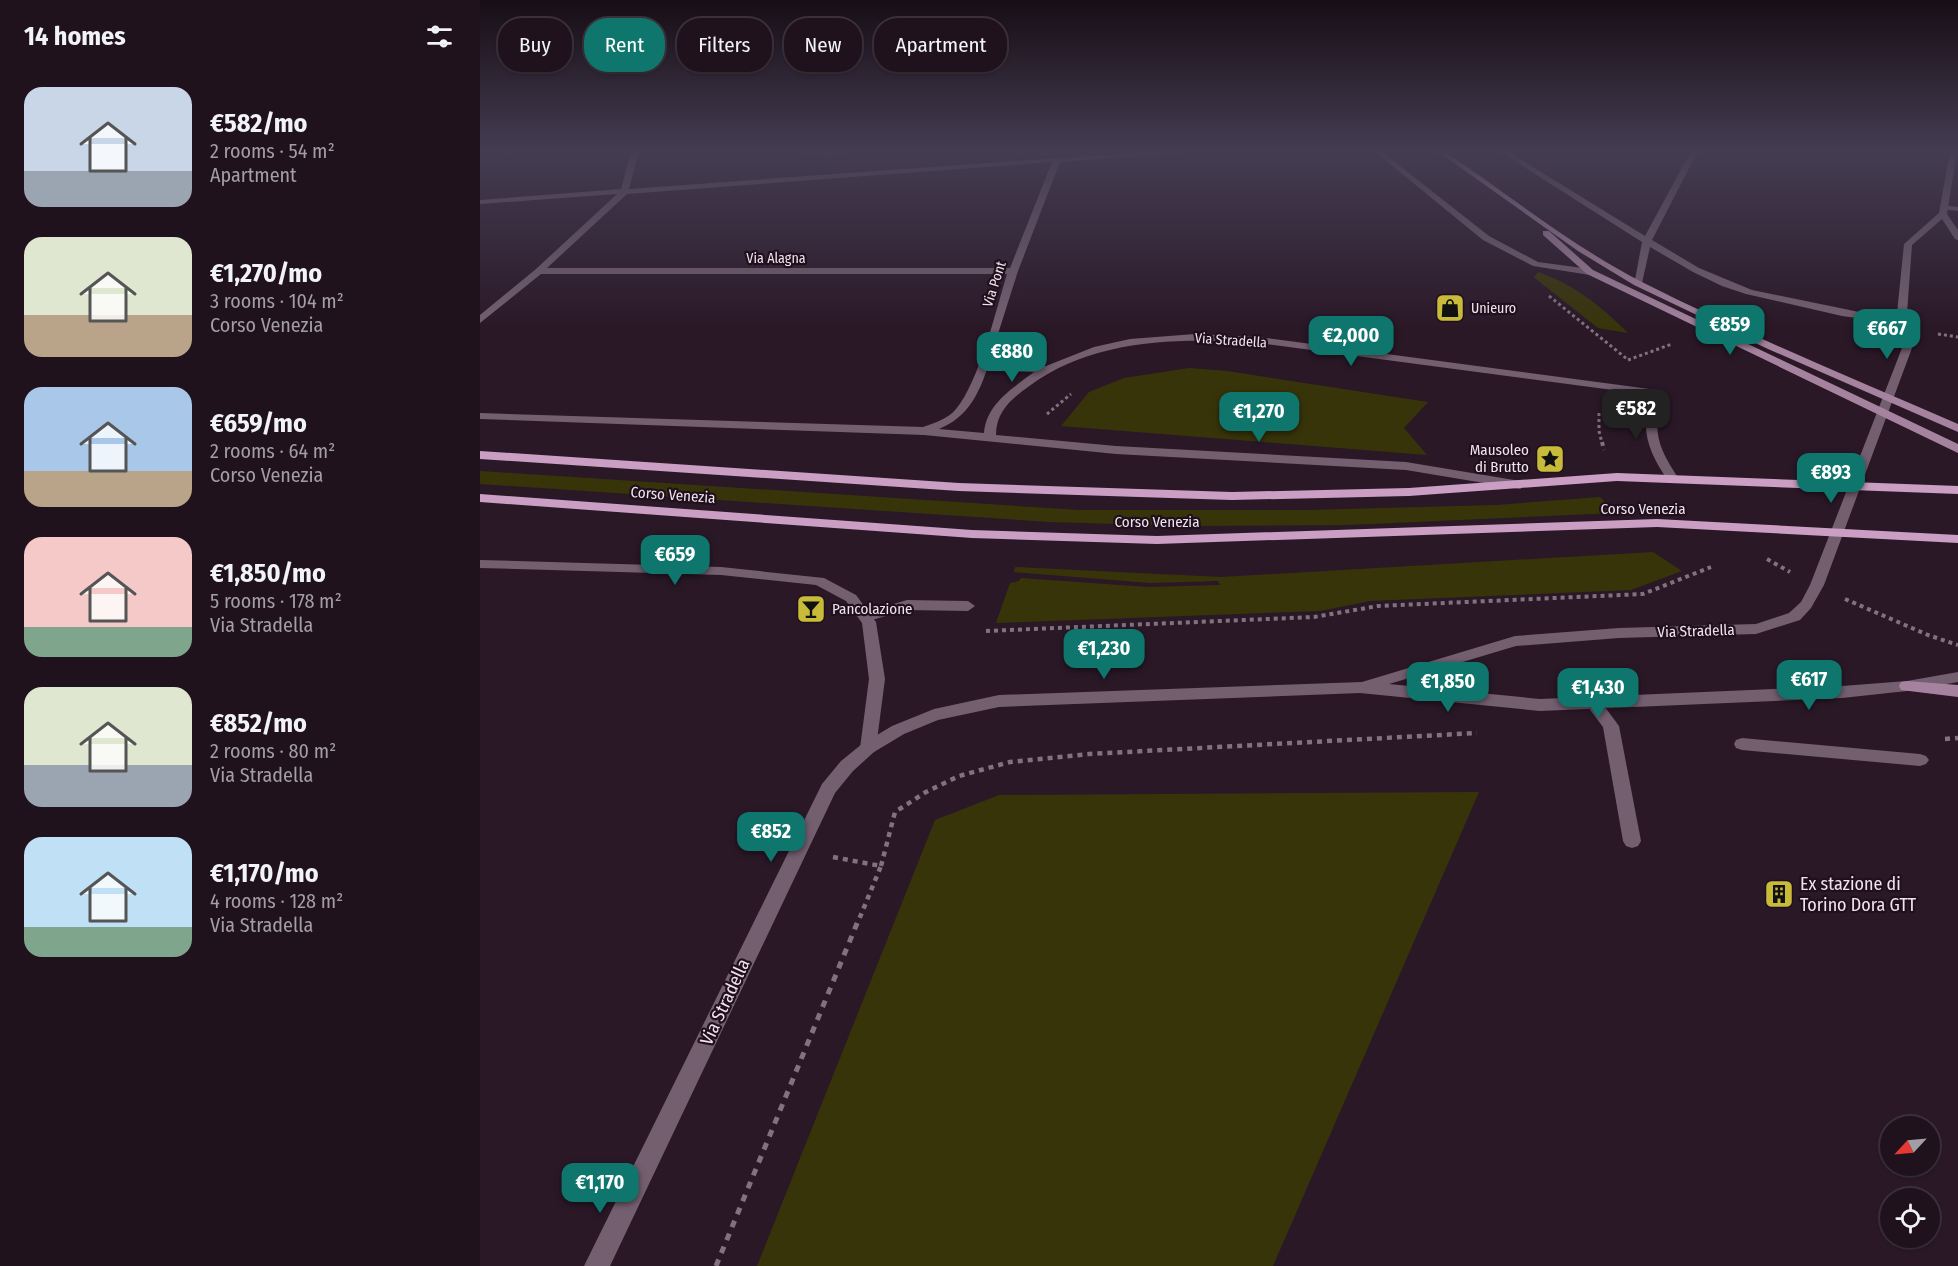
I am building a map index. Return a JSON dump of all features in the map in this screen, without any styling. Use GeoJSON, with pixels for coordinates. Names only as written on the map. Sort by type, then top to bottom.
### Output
{"type":"FeatureCollection","features":[{"type":"Feature","properties":{"kind":"main road"},"geometry":{"type":"LineString","coordinates":[[1523,210],[1563,250],[1590,272],[1958,450]]}},
{"type":"Feature","properties":{"kind":"main road"},"geometry":{"type":"LineString","coordinates":[[1524,210],[1637,283],[1772,347],[1958,428]]}},
{"type":"Feature","properties":{"kind":"main road","name":"Corso Venezia"},"geometry":{"type":"LineString","coordinates":[[480,455],[959,487],[1082,492],[1313,495],[1523,485],[1617,477],[1958,490]]}},
{"type":"Feature","properties":{"kind":"main road","name":"Corso Venezia"},"geometry":{"type":"LineString","coordinates":[[480,498],[972,534],[1157,540],[1657,523],[1958,539]]}},
{"type":"Feature","properties":{"kind":"main road"},"geometry":{"type":"LineString","coordinates":[[1907,686],[1958,691]]}},
{"type":"Feature","properties":{"kind":"street"},"geometry":{"type":"LineString","coordinates":[[480,320],[539,271],[605,210]]}},
{"type":"Feature","properties":{"kind":"street","name":"Via Pont"},"geometry":{"type":"LineString","coordinates":[[924,431],[950,420],[959,413],[975,389],[1013,271],[1037,210]]}},
{"type":"Feature","properties":{"kind":"street"},"geometry":{"type":"LineString","coordinates":[[1451,210],[1486,238],[1536,264],[1590,272]]}},
{"type":"Feature","properties":{"kind":"street"},"geometry":{"type":"LineString","coordinates":[[1597,210],[1696,270],[1725,284],[1749,292],[1842,313],[1874,316],[1902,313]]}},
{"type":"Feature","properties":{"kind":"street"},"geometry":{"type":"LineString","coordinates":[[1637,283],[1647,241],[1663,210]]}},
{"type":"Feature","properties":{"kind":"street"},"geometry":{"type":"LineString","coordinates":[[1944,210],[1958,237]]}},
{"type":"Feature","properties":{"kind":"street","name":"Via Stradella"},"geometry":{"type":"LineString","coordinates":[[1360,687],[1515,641],[1619,633],[1756,629],[1775,625],[1801,615],[1817,585],[1910,337],[1902,313],[1908,244],[1944,210]]}},
{"type":"Feature","properties":{"kind":"street","name":"Via Alagna"},"geometry":{"type":"LineString","coordinates":[[539,271],[1013,271]]}},
{"type":"Feature","properties":{"kind":"street","name":"Via Stradella"},"geometry":{"type":"LineString","coordinates":[[990,438],[989,424],[996,409],[1024,383],[1046,369],[1118,345],[1146,340],[1210,336],[1280,343],[1657,393],[1649,413],[1650,438],[1663,466],[1673,479]]}},
{"type":"Feature","properties":{"kind":"street"},"geometry":{"type":"LineString","coordinates":[[984,361],[1005,368],[1046,369]]}},
{"type":"Feature","properties":{"kind":"street","name":"Corso Venezia"},"geometry":{"type":"LineString","coordinates":[[480,416],[924,431],[1127,451],[1406,466],[1523,485]]}},
{"type":"Feature","properties":{"kind":"street"},"geometry":{"type":"LineString","coordinates":[[480,564],[721,571],[819,581],[851,598],[867,619],[877,679],[868,748]]}},
{"type":"Feature","properties":{"kind":"street"},"geometry":{"type":"LineString","coordinates":[[867,619],[907,605],[968,606]]}},
{"type":"Feature","properties":{"kind":"street","name":"Via Stradella"},"geometry":{"type":"LineString","coordinates":[[597,1266],[828,789],[847,766],[868,748],[898,730],[934,715],[999,701],[1360,687],[1540,705],[1748,698],[1907,686],[1958,677]]}},
{"type":"Feature","properties":{"kind":"street"},"geometry":{"type":"LineString","coordinates":[[1593,702],[1611,726],[1632,841]]}},
{"type":"Feature","properties":{"kind":"street"},"geometry":{"type":"LineString","coordinates":[[1742,744],[1920,760]]}},
{"type":"Feature","properties":{"kind":"path"},"geometry":{"type":"LineString","coordinates":[[1536,264],[1527,276],[1531,281],[1628,360]]}},
{"type":"Feature","properties":{"kind":"path"},"geometry":{"type":"LineString","coordinates":[[983,632],[1314,617],[1378,606],[1643,594],[1711,567]]}},
{"type":"Feature","properties":{"kind":"path"},"geometry":{"type":"LineString","coordinates":[[1817,585],[1866,610],[1958,645]]}},
{"type":"Feature","properties":{"kind":"path"},"geometry":{"type":"LineString","coordinates":[[716,1266],[881,866],[895,812],[926,792],[959,776],[1010,762],[1089,754],[1479,733]]}},
{"type":"Feature","properties":{"kind":"path"},"geometry":{"type":"LineString","coordinates":[[1938,740],[1958,738]]}},
{"type":"Feature","properties":{"kind":"path"},"geometry":{"type":"LineString","coordinates":[[797,850],[881,866]]}},
{"type":"Feature","properties":{"kind":"shaded area"},"geometry":{"type":"Polygon","coordinates":[[[1538,272],[1564,283],[1587,297],[1628,333],[1598,328],[1536,279],[1534,277],[1538,272]]]}},
{"type":"Feature","properties":{"kind":"shaded area"},"geometry":{"type":"Polygon","coordinates":[[[1189,368],[1227,371],[1428,402],[1404,428],[1427,455],[1061,426],[1089,392],[1124,378],[1189,368]]]}},
{"type":"Feature","properties":{"kind":"shaded area"},"geometry":{"type":"Polygon","coordinates":[[[480,471],[1079,510],[1308,510],[1496,505],[1600,497],[1616,513],[1348,525],[1184,526],[1050,522],[480,484],[480,471]]]}},
{"type":"Feature","properties":{"kind":"shaded area"},"geometry":{"type":"Polygon","coordinates":[[[1653,552],[1682,571],[1631,590],[1370,601],[1320,611],[996,623],[1010,583],[1019,581],[1021,578],[1148,587],[1220,585],[1218,581],[1150,583],[1014,572],[1015,567],[1221,577],[1653,552]]]}},
{"type":"Feature","properties":{"kind":"shaded area"},"geometry":{"type":"Polygon","coordinates":[[[1479,792],[1273,1266],[757,1266],[935,820],[999,795],[1479,792]]]}},
{"type":"Feature","properties":{"kind":"place","name":"Unieuro"},"geometry":{"type":"Point","coordinates":[1450,308]}},
{"type":"Feature","properties":{"kind":"place","name":"Mausoleo di Brutto"},"geometry":{"type":"Point","coordinates":[1550,459]}},
{"type":"Feature","properties":{"kind":"place","name":"Pancolazione"},"geometry":{"type":"Point","coordinates":[811,609]}},
{"type":"Feature","properties":{"kind":"place","name":"Ex stazione di Torino Dora GTT"},"geometry":{"type":"Point","coordinates":[1779,894]}}]}
